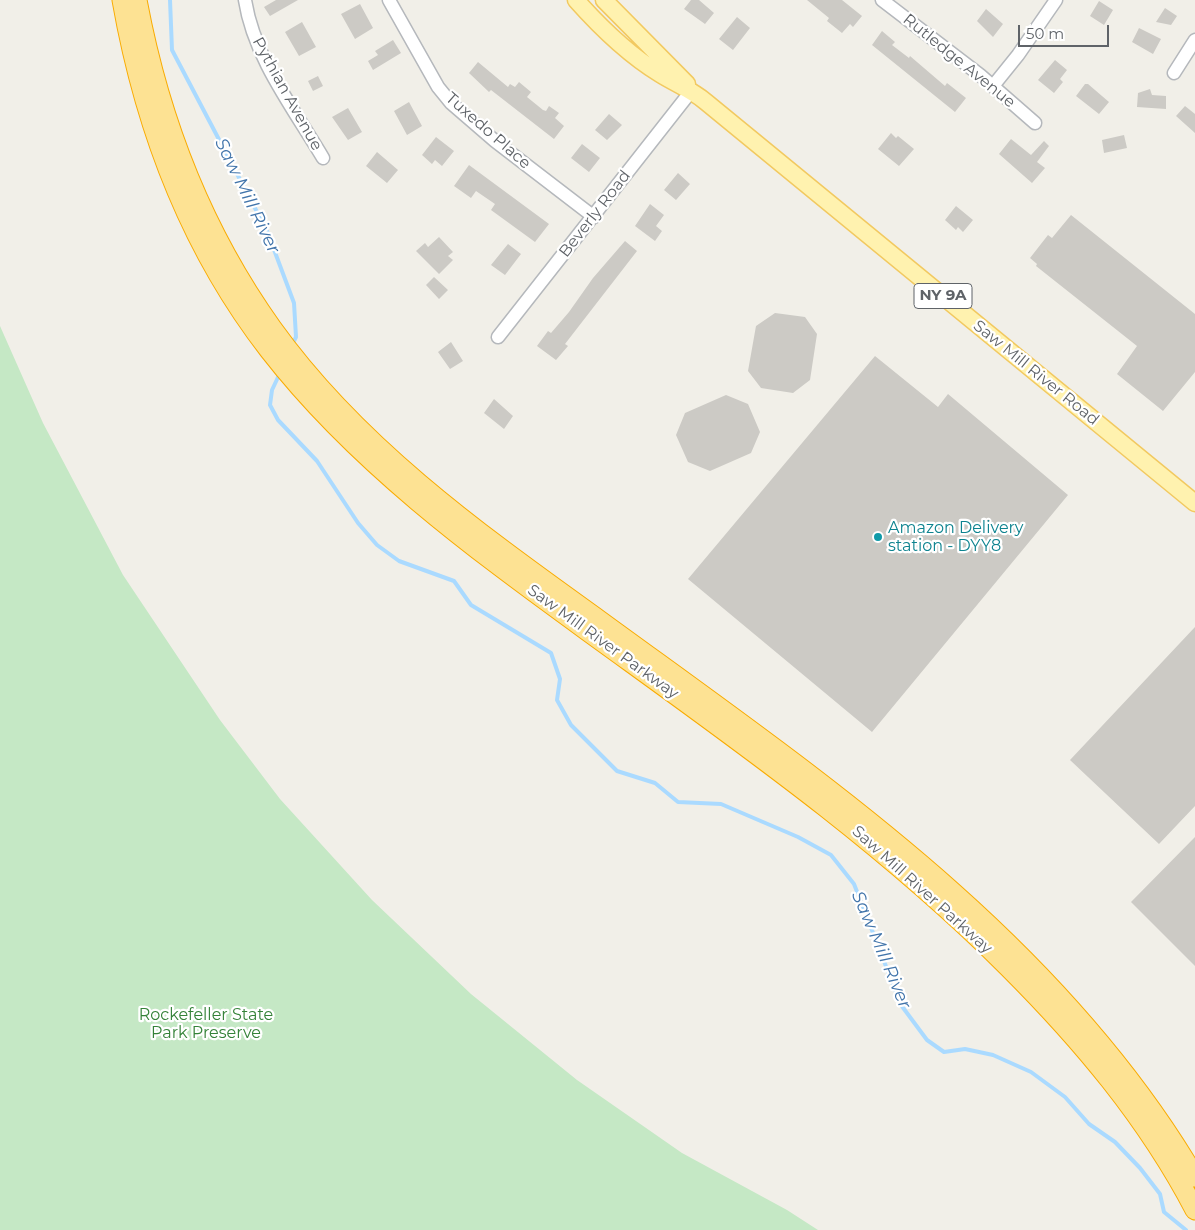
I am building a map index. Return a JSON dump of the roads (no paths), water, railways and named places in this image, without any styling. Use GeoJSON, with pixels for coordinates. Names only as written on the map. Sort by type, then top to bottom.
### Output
{"type":"FeatureCollection","features":[{"type":"Feature","properties":{"kind":"highway","name":"Saw Mill River Parkway"},"geometry":{"type":"LineString","coordinates":[[122,0],[148,109],[181,200],[222,280],[268,349],[294,369],[459,516],[528,569],[827,788],[964,903],[1034,971],[1095,1037],[1150,1106],[1195,1178]]}},
{"type":"Feature","properties":{"kind":"highway","name":"Saw Mill River Parkway"},"geometry":{"type":"LineString","coordinates":[[137,0],[163,109],[188,178],[223,252],[274,331],[294,369],[357,447],[436,516],[536,594],[802,788],[893,860],[952,913],[1041,1001],[1112,1081],[1163,1154],[1195,1210]]}},
{"type":"Feature","properties":{"kind":"main road","name":"Saw Mill River Road"},"geometry":{"type":"LineString","coordinates":[[576,0],[613,36],[648,66],[692,90],[1195,503]]}},
{"type":"Feature","properties":{"kind":"main road","name":"Saw Mill River Road"},"geometry":{"type":"LineString","coordinates":[[604,0],[630,29],[679,74],[692,90]]}},
{"type":"Feature","properties":{"kind":"street","name":"Pythian Avenue"},"geometry":{"type":"LineString","coordinates":[[245,0],[257,42],[273,74],[323,158]]}},
{"type":"Feature","properties":{"kind":"street","name":"Tuxedo Place"},"geometry":{"type":"LineString","coordinates":[[389,0],[438,87],[451,103],[495,141],[594,217]]}},
{"type":"Feature","properties":{"kind":"street","name":"Rutledge Avenue"},"geometry":{"type":"LineString","coordinates":[[882,0],[993,86],[1035,123]]}},
{"type":"Feature","properties":{"kind":"street"},"geometry":{"type":"LineString","coordinates":[[993,86],[1018,55],[1056,0]]}},
{"type":"Feature","properties":{"kind":"street"},"geometry":{"type":"LineString","coordinates":[[1174,73],[1195,40]]}},
{"type":"Feature","properties":{"kind":"street","name":"Beverly Road"},"geometry":{"type":"LineString","coordinates":[[498,337],[692,90]]}},
{"type":"Feature","properties":{"kind":"waterway","name":"Saw Mill River"},"geometry":{"type":"LineString","coordinates":[[170,0],[172,50],[267,231],[294,303],[296,337],[293,343]]}},
{"type":"Feature","properties":{"kind":"waterway","name":"Saw Mill River"},"geometry":{"type":"LineString","coordinates":[[280,373],[272,390],[270,405],[278,420],[317,461],[358,523],[377,545],[399,561],[454,581],[471,605],[551,653],[560,679],[557,700],[571,725],[617,771],[655,783],[678,802],[721,804],[798,837],[831,855],[854,884],[901,1005],[927,1040],[944,1052],[965,1049],[993,1055],[1031,1072],[1065,1097],[1089,1124],[1115,1142],[1140,1168],[1160,1194],[1164,1212],[1186,1230]]}},
{"type":"Feature","properties":{"kind":"place","name":"Amazon Delivery station - DYY8"},"geometry":{"type":"Point","coordinates":[878,537]}},
{"type":"Feature","properties":{"kind":"park label","name":"Rockefeller State Park Preserve"},"geometry":{"type":"Point","coordinates":[206,1024]}}]}
